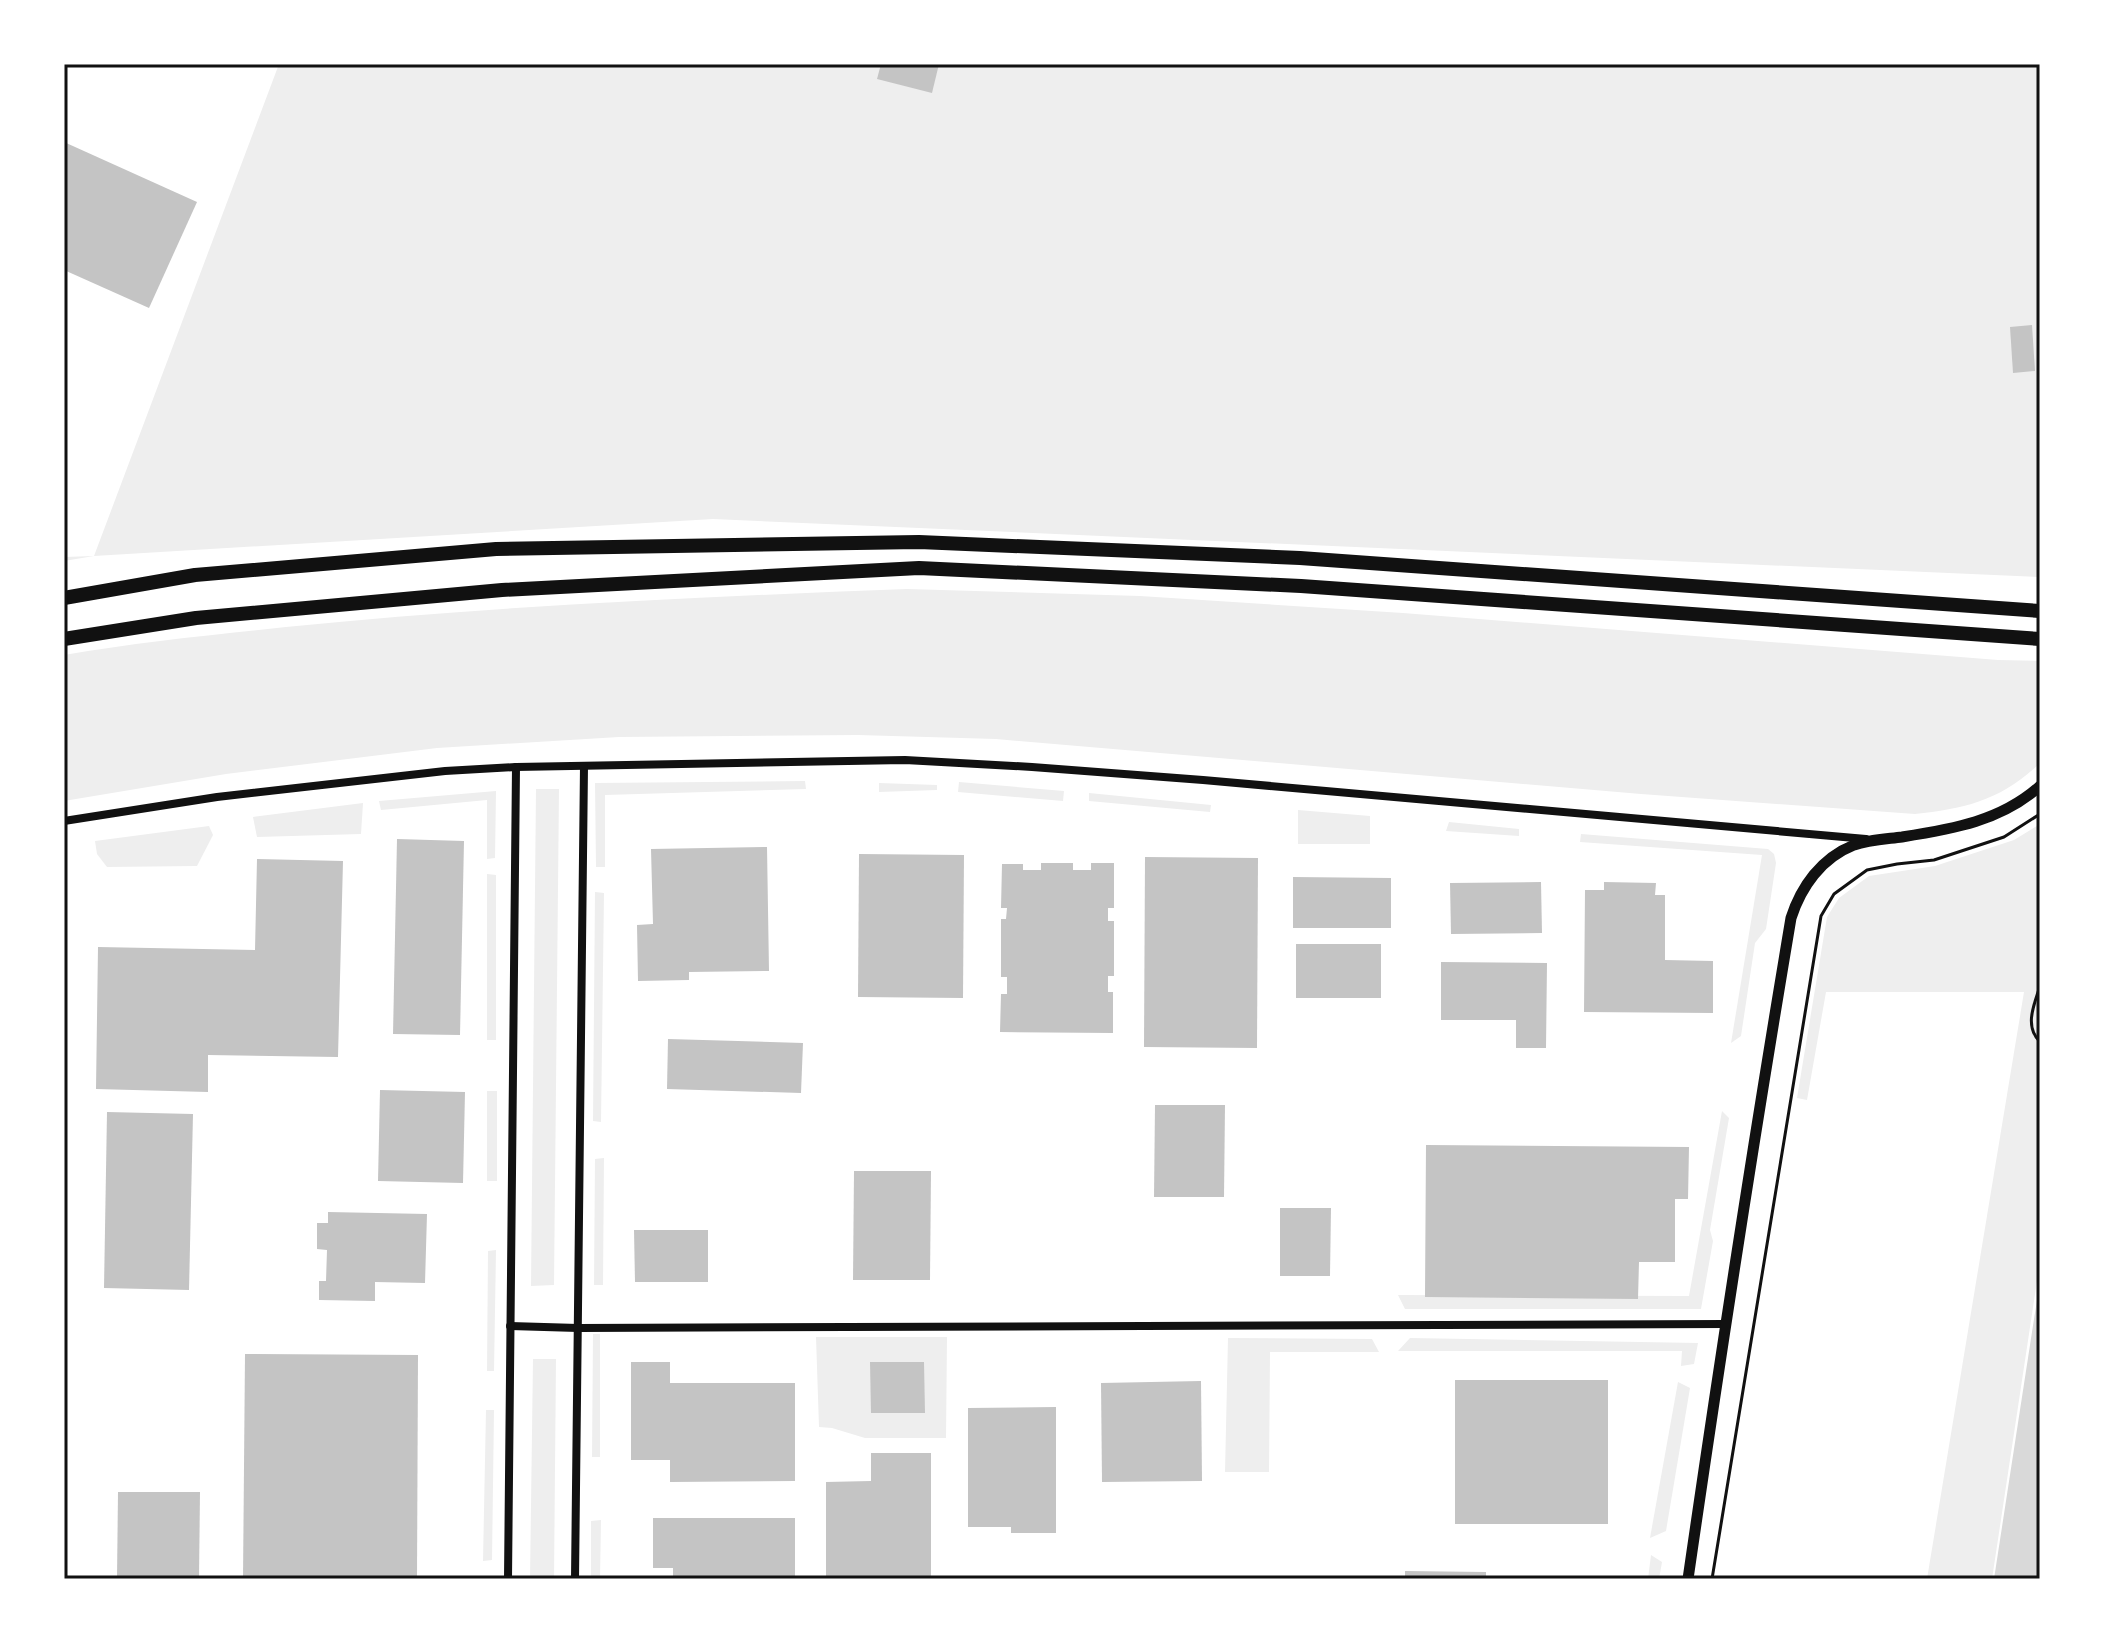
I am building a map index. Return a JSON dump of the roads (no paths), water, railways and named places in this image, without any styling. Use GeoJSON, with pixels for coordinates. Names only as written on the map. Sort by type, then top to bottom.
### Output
{"type":"FeatureCollection","features":[{"type":"Feature","properties":{"kind":"highway"},"geometry":{"type":"LineString","coordinates":[[64,598],[195,575],[496,549],[919,542],[1300,558],[2040,611]]}},
{"type":"Feature","properties":{"kind":"highway"},"geometry":{"type":"LineString","coordinates":[[64,639],[196,618],[502,590],[919,568],[1301,586],[2040,639]]}},
{"type":"Feature","properties":{"kind":"main road"},"geometry":{"type":"LineString","coordinates":[[1688,1579],[1725,1324],[1791,918],[1804,886],[1836,855],[1855,845],[1969,825],[1999,814],[2027,798],[2040,786]]}},
{"type":"Feature","properties":{"kind":"street"},"geometry":{"type":"LineString","coordinates":[[64,821],[217,797],[445,771],[905,760],[1203,780],[1878,840]]}},
{"type":"Feature","properties":{"kind":"street"},"geometry":{"type":"LineString","coordinates":[[575,1579],[584,766]]}},
{"type":"Feature","properties":{"kind":"street"},"geometry":{"type":"LineString","coordinates":[[508,1579],[516,767]]}},
{"type":"Feature","properties":{"kind":"street"},"geometry":{"type":"LineString","coordinates":[[510,1326],[1725,1324]]}}]}
